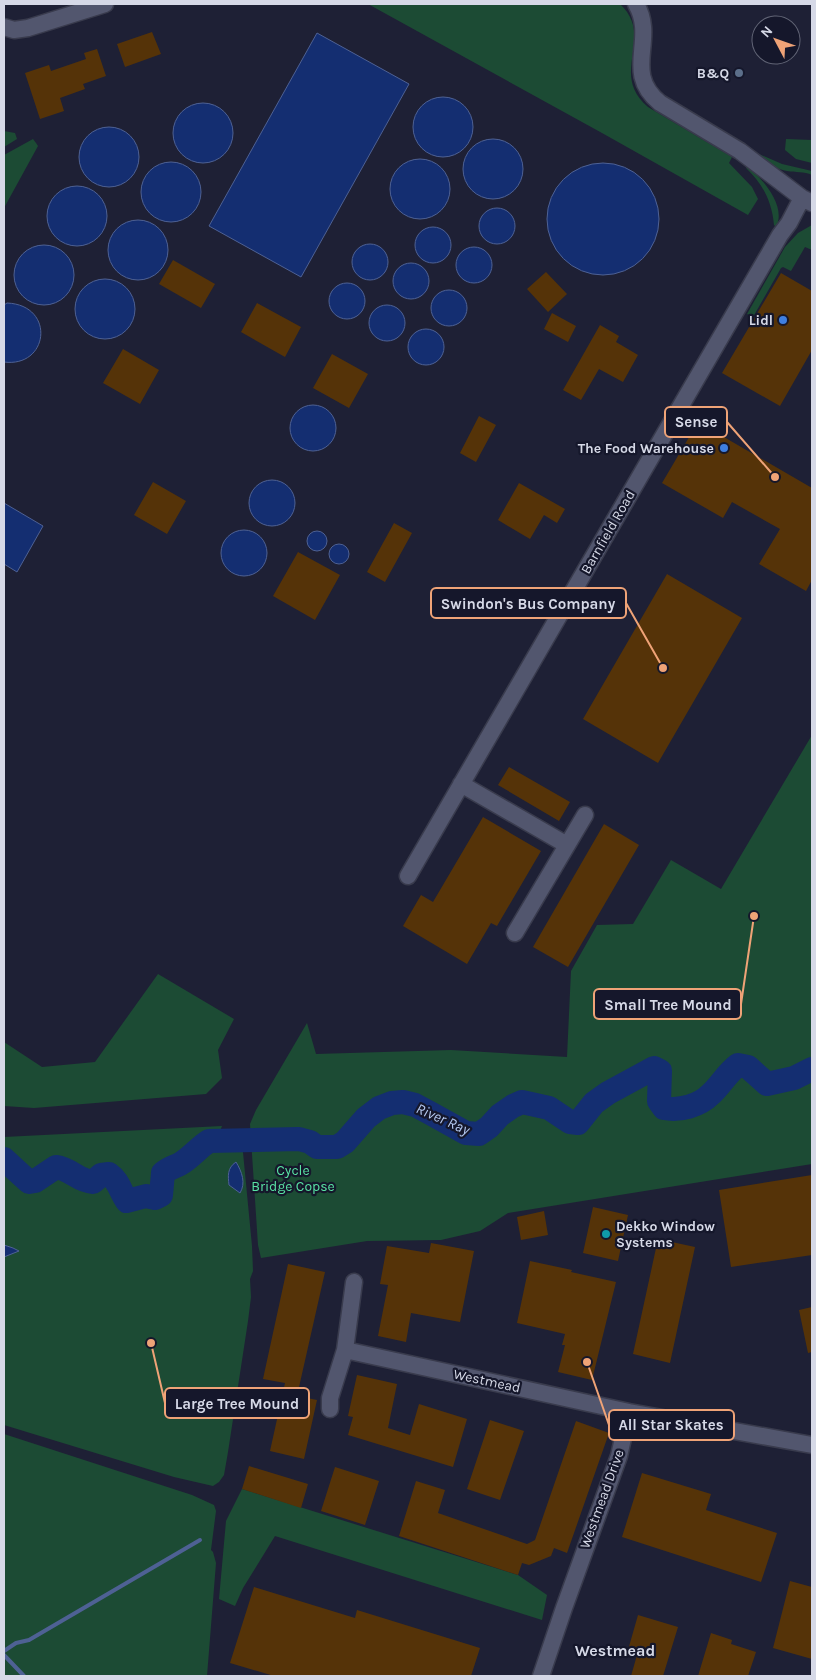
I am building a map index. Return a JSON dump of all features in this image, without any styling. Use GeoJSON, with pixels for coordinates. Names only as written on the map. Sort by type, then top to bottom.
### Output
{"type":"FeatureCollection","features":[{"type":"Feature","properties":{"kind":"street"},"geometry":{"type":"LineString","coordinates":[[4,27],[14,30],[28,28],[105,4]]}},
{"type":"Feature","properties":{"kind":"street"},"geometry":{"type":"LineString","coordinates":[[636,4],[644,28],[640,70],[645,84],[652,95],[660,102],[740,151],[807,200]]}},
{"type":"Feature","properties":{"kind":"street","name":"Barnfield Road"},"geometry":{"type":"LineString","coordinates":[[408,876],[780,235],[807,200]]}},
{"type":"Feature","properties":{"kind":"street"},"geometry":{"type":"LineString","coordinates":[[461,784],[567,845]]}},
{"type":"Feature","properties":{"kind":"street"},"geometry":{"type":"LineString","coordinates":[[515,933],[585,815]]}},
{"type":"Feature","properties":{"kind":"street"},"geometry":{"type":"LineString","coordinates":[[330,1410],[330,1398],[345,1350],[354,1282]]}},
{"type":"Feature","properties":{"kind":"street","name":"Westmead"},"geometry":{"type":"LineString","coordinates":[[345,1350],[629,1412]]}},
{"type":"Feature","properties":{"kind":"street"},"geometry":{"type":"LineString","coordinates":[[629,1412],[812,1445]]}},
{"type":"Feature","properties":{"kind":"street","name":"Westmead Drive"},"geometry":{"type":"LineString","coordinates":[[541,1676],[618,1456],[629,1412]]}},
{"type":"Feature","properties":{"kind":"green space"},"geometry":{"type":"Polygon","coordinates":[[[368,4],[620,4],[630,17],[634,30],[631,68],[632,81],[637,94],[648,107],[732,157],[729,163],[752,187],[758,199],[748,215],[368,4]]]}},
{"type":"Feature","properties":{"kind":"green space"},"geometry":{"type":"Polygon","coordinates":[[[4,131],[15,133],[17,139],[4,147],[4,131]]]}},
{"type":"Feature","properties":{"kind":"green space"},"geometry":{"type":"Polygon","coordinates":[[[33,139],[38,146],[4,208],[4,155],[33,139]]]}},
{"type":"Feature","properties":{"kind":"green space"},"geometry":{"type":"Polygon","coordinates":[[[786,139],[812,140],[812,163],[796,159],[785,150],[786,139]]]}},
{"type":"Feature","properties":{"kind":"green space"},"geometry":{"type":"Polygon","coordinates":[[[759,154],[782,164],[812,171],[812,175],[779,169],[758,156],[759,154]]]}},
{"type":"Feature","properties":{"kind":"green space"},"geometry":{"type":"Polygon","coordinates":[[[747,166],[766,185],[776,202],[779,219],[776,227],[766,194],[746,168],[747,166]]]}},
{"type":"Feature","properties":{"kind":"green space"},"geometry":{"type":"Polygon","coordinates":[[[812,225],[812,250],[805,247],[791,271],[783,267],[781,268],[753,317],[747,314],[785,247],[798,233],[812,225]]]}},
{"type":"Feature","properties":{"kind":"green space","name":"Cycle Bridge Copse"},"geometry":{"type":"Polygon","coordinates":[[[812,735],[812,1164],[508,1213],[480,1231],[441,1240],[367,1241],[261,1258],[258,1245],[250,1124],[256,1110],[307,1023],[316,1054],[451,1050],[567,1057],[571,971],[597,925],[633,924],[671,860],[721,889],[812,735]]]}},
{"type":"Feature","properties":{"kind":"green space"},"geometry":{"type":"Polygon","coordinates":[[[158,974],[234,1019],[218,1050],[222,1078],[206,1094],[34,1108],[4,1106],[4,1042],[42,1067],[95,1062],[158,974]]]}},
{"type":"Feature","properties":{"kind":"green space"},"geometry":{"type":"Polygon","coordinates":[[[222,1126],[220,1131],[171,1162],[160,1172],[153,1189],[148,1192],[133,1191],[116,1169],[91,1173],[78,1166],[56,1160],[41,1168],[30,1178],[4,1155],[4,1137],[222,1126]]]}},
{"type":"Feature","properties":{"kind":"green space"},"geometry":{"type":"Polygon","coordinates":[[[242,1142],[253,1271],[250,1279],[251,1297],[248,1321],[228,1452],[224,1475],[219,1482],[213,1486],[174,1477],[4,1425],[4,1163],[26,1184],[36,1186],[46,1181],[56,1171],[62,1172],[85,1184],[97,1184],[103,1179],[108,1180],[114,1185],[127,1204],[144,1200],[155,1202],[166,1191],[167,1173],[179,1169],[207,1146],[242,1142]]]}},
{"type":"Feature","properties":{"kind":"green space"},"geometry":{"type":"Polygon","coordinates":[[[4,1434],[192,1495],[214,1505],[216,1511],[211,1550],[216,1563],[207,1676],[4,1676],[4,1434]]]}},
{"type":"Feature","properties":{"kind":"green space"},"geometry":{"type":"Polygon","coordinates":[[[242,1489],[518,1575],[547,1595],[542,1620],[275,1536],[243,1588],[235,1606],[219,1599],[226,1521],[242,1489]]]}},
{"type":"Feature","properties":{"kind":"water"},"geometry":{"type":"Polygon","coordinates":[[[317,33],[409,84],[301,277],[209,226],[317,33]]]}},
{"type":"Feature","properties":{"kind":"water"},"geometry":{"type":"Polygon","coordinates":[[[443,97],[460,102],[468,110],[473,127],[468,144],[460,152],[443,157],[426,152],[418,144],[413,127],[418,110],[426,102],[443,97]]]}},
{"type":"Feature","properties":{"kind":"water"},"geometry":{"type":"Polygon","coordinates":[[[203,103],[220,108],[228,116],[233,133],[228,150],[220,158],[203,163],[186,158],[178,150],[173,133],[178,116],[186,108],[203,103]]]}},
{"type":"Feature","properties":{"kind":"water"},"geometry":{"type":"Polygon","coordinates":[[[109,127],[126,132],[134,140],[139,157],[134,174],[126,182],[109,187],[92,182],[84,174],[79,157],[84,140],[92,132],[109,127]]]}},
{"type":"Feature","properties":{"kind":"water"},"geometry":{"type":"Polygon","coordinates":[[[493,139],[510,144],[518,152],[523,169],[518,186],[510,194],[493,199],[476,194],[468,186],[463,169],[468,152],[476,144],[493,139]]]}},
{"type":"Feature","properties":{"kind":"water"},"geometry":{"type":"Polygon","coordinates":[[[420,159],[437,164],[445,172],[450,189],[445,206],[437,214],[420,219],[403,214],[395,206],[390,189],[395,172],[403,164],[420,159]]]}},
{"type":"Feature","properties":{"kind":"water"},"geometry":{"type":"Polygon","coordinates":[[[171,162],[188,167],[196,175],[201,192],[196,209],[188,217],[171,222],[154,217],[146,209],[141,192],[146,175],[154,167],[171,162]]]}},
{"type":"Feature","properties":{"kind":"water"},"geometry":{"type":"Polygon","coordinates":[[[603,163],[614,164],[624,168],[642,180],[654,198],[658,208],[658,230],[654,240],[642,258],[624,270],[614,274],[603,275],[592,274],[582,270],[564,258],[552,240],[548,230],[547,219],[548,208],[552,198],[564,180],[582,168],[592,164],[603,163]]]}},
{"type":"Feature","properties":{"kind":"water"},"geometry":{"type":"Polygon","coordinates":[[[77,186],[94,191],[102,199],[107,216],[102,233],[94,241],[77,246],[60,241],[52,233],[47,216],[52,199],[60,191],[77,186]]]}},
{"type":"Feature","properties":{"kind":"water"},"geometry":{"type":"Polygon","coordinates":[[[497,208],[510,213],[515,226],[510,239],[497,244],[484,239],[479,226],[484,213],[497,208]]]}},
{"type":"Feature","properties":{"kind":"water"},"geometry":{"type":"Polygon","coordinates":[[[138,220],[155,225],[163,233],[168,250],[163,267],[155,275],[138,280],[121,275],[113,267],[108,250],[113,233],[121,225],[138,220]]]}},
{"type":"Feature","properties":{"kind":"water"},"geometry":{"type":"Polygon","coordinates":[[[433,227],[445,233],[451,245],[445,257],[433,263],[421,257],[415,245],[421,233],[433,227]]]}},
{"type":"Feature","properties":{"kind":"water"},"geometry":{"type":"Polygon","coordinates":[[[370,244],[383,249],[388,262],[383,275],[370,280],[357,275],[352,262],[357,249],[370,244]]]}},
{"type":"Feature","properties":{"kind":"water"},"geometry":{"type":"Polygon","coordinates":[[[44,245],[61,250],[69,258],[74,275],[69,292],[61,300],[44,305],[27,300],[19,292],[14,275],[19,258],[27,250],[44,245]]]}},
{"type":"Feature","properties":{"kind":"water"},"geometry":{"type":"Polygon","coordinates":[[[474,247],[486,253],[492,265],[486,277],[474,283],[462,277],[456,265],[462,253],[474,247]]]}},
{"type":"Feature","properties":{"kind":"water"},"geometry":{"type":"Polygon","coordinates":[[[411,263],[424,268],[429,281],[424,294],[411,299],[398,294],[393,281],[398,268],[411,263]]]}},
{"type":"Feature","properties":{"kind":"water"},"geometry":{"type":"Polygon","coordinates":[[[105,279],[122,284],[130,292],[135,309],[130,326],[122,334],[105,339],[88,334],[80,326],[75,309],[80,292],[88,284],[105,279]]]}},
{"type":"Feature","properties":{"kind":"water"},"geometry":{"type":"Polygon","coordinates":[[[347,283],[359,289],[365,301],[359,313],[347,319],[335,313],[329,301],[335,289],[347,283]]]}},
{"type":"Feature","properties":{"kind":"water"},"geometry":{"type":"Polygon","coordinates":[[[449,290],[461,296],[467,308],[461,320],[449,326],[437,320],[431,308],[437,296],[449,290]]]}},
{"type":"Feature","properties":{"kind":"water"},"geometry":{"type":"Polygon","coordinates":[[[7,303],[23,306],[34,314],[39,324],[41,336],[38,346],[30,356],[19,361],[4,362],[4,305],[7,303]]]}},
{"type":"Feature","properties":{"kind":"water"},"geometry":{"type":"Polygon","coordinates":[[[387,305],[399,311],[405,323],[399,335],[387,341],[375,335],[369,323],[375,311],[387,305]]]}},
{"type":"Feature","properties":{"kind":"water"},"geometry":{"type":"Polygon","coordinates":[[[426,329],[439,334],[444,347],[439,360],[426,365],[413,360],[408,347],[413,334],[426,329]]]}},
{"type":"Feature","properties":{"kind":"water"},"geometry":{"type":"Polygon","coordinates":[[[313,405],[326,409],[332,415],[336,428],[332,441],[326,447],[313,451],[300,447],[294,441],[290,428],[294,415],[300,409],[313,405]]]}},
{"type":"Feature","properties":{"kind":"water"},"geometry":{"type":"Polygon","coordinates":[[[272,480],[285,484],[291,490],[295,503],[291,516],[285,522],[272,526],[259,522],[253,516],[249,503],[253,490],[259,484],[272,480]]]}},
{"type":"Feature","properties":{"kind":"water"},"geometry":{"type":"Polygon","coordinates":[[[4,503],[43,526],[17,572],[4,564],[4,503]]]}},
{"type":"Feature","properties":{"kind":"water"},"geometry":{"type":"Polygon","coordinates":[[[244,530],[257,534],[263,540],[267,553],[263,566],[257,572],[244,576],[231,572],[225,566],[221,553],[225,540],[231,534],[244,530]]]}},
{"type":"Feature","properties":{"kind":"water"},"geometry":{"type":"Polygon","coordinates":[[[317,531],[324,534],[327,541],[324,548],[317,551],[310,548],[307,541],[310,534],[317,531]]]}},
{"type":"Feature","properties":{"kind":"water"},"geometry":{"type":"Polygon","coordinates":[[[339,544],[346,547],[349,554],[346,561],[339,564],[332,561],[329,554],[332,547],[339,544]]]}},
{"type":"Feature","properties":{"kind":"water"},"geometry":{"type":"Polygon","coordinates":[[[236,1162],[243,1185],[240,1193],[229,1185],[228,1175],[233,1164],[236,1162]]]}},
{"type":"Feature","properties":{"kind":"water"},"geometry":{"type":"Polygon","coordinates":[[[4,1245],[13,1248],[19,1251],[4,1257],[4,1245]]]}},
{"type":"Feature","properties":{"kind":"building"},"geometry":{"type":"Polygon","coordinates":[[[152,32],[161,54],[125,67],[117,44],[152,32]]]}},
{"type":"Feature","properties":{"kind":"building"},"geometry":{"type":"Polygon","coordinates":[[[97,49],[106,76],[83,84],[85,89],[60,98],[64,111],[40,119],[25,73],[49,65],[51,71],[86,59],[84,53],[97,49]]]}},
{"type":"Feature","properties":{"kind":"building"},"geometry":{"type":"Polygon","coordinates":[[[173,260],[215,284],[201,308],[159,284],[173,260]]]}},
{"type":"Feature","properties":{"kind":"building"},"geometry":{"type":"Polygon","coordinates":[[[546,272],[567,294],[548,312],[527,289],[546,272]]]}},
{"type":"Feature","properties":{"kind":"building","name":"Lidl"},"geometry":{"type":"Polygon","coordinates":[[[781,273],[812,291],[812,350],[780,406],[722,373],[781,273]]]}},
{"type":"Feature","properties":{"kind":"building"},"geometry":{"type":"Polygon","coordinates":[[[257,303],[301,327],[285,357],[241,332],[257,303]]]}},
{"type":"Feature","properties":{"kind":"building"},"geometry":{"type":"Polygon","coordinates":[[[552,313],[576,326],[568,342],[544,329],[552,313]]]}},
{"type":"Feature","properties":{"kind":"building"},"geometry":{"type":"Polygon","coordinates":[[[600,325],[619,336],[616,342],[638,355],[623,382],[599,369],[581,400],[563,390],[600,325]]]}},
{"type":"Feature","properties":{"kind":"building"},"geometry":{"type":"Polygon","coordinates":[[[123,349],[159,370],[140,404],[103,383],[123,349]]]}},
{"type":"Feature","properties":{"kind":"building"},"geometry":{"type":"Polygon","coordinates":[[[332,354],[368,374],[349,408],[313,388],[332,354]]]}},
{"type":"Feature","properties":{"kind":"building"},"geometry":{"type":"Polygon","coordinates":[[[479,416],[496,425],[476,462],[460,453],[479,416]]]}},
{"type":"Feature","properties":{"kind":"building"},"geometry":{"type":"Polygon","coordinates":[[[698,422],[812,488],[812,580],[806,591],[759,564],[780,529],[732,502],[723,518],[662,483],[698,422]]]}},
{"type":"Feature","properties":{"kind":"building"},"geometry":{"type":"Polygon","coordinates":[[[153,482],[186,501],[167,534],[134,515],[153,482]]]}},
{"type":"Feature","properties":{"kind":"building"},"geometry":{"type":"Polygon","coordinates":[[[519,483],[565,509],[557,523],[544,515],[530,539],[498,520],[519,483]]]}},
{"type":"Feature","properties":{"kind":"building"},"geometry":{"type":"Polygon","coordinates":[[[394,523],[412,533],[385,582],[367,572],[394,523]]]}},
{"type":"Feature","properties":{"kind":"building"},"geometry":{"type":"Polygon","coordinates":[[[298,552],[340,575],[315,620],[273,596],[298,552]]]}},
{"type":"Feature","properties":{"kind":"building"},"geometry":{"type":"Polygon","coordinates":[[[667,574],[742,618],[658,763],[583,719],[667,574]]]}},
{"type":"Feature","properties":{"kind":"building"},"geometry":{"type":"Polygon","coordinates":[[[509,767],[570,802],[559,821],[498,785],[509,767]]]}},
{"type":"Feature","properties":{"kind":"building"},"geometry":{"type":"Polygon","coordinates":[[[483,817],[541,851],[497,926],[491,923],[467,964],[403,926],[421,895],[433,902],[483,817]]]}},
{"type":"Feature","properties":{"kind":"building"},"geometry":{"type":"Polygon","coordinates":[[[604,824],[639,845],[568,967],[533,947],[604,824]]]}},
{"type":"Feature","properties":{"kind":"building"},"geometry":{"type":"Polygon","coordinates":[[[812,1175],[812,1255],[731,1267],[719,1190],[812,1175]]]}},
{"type":"Feature","properties":{"kind":"building","name":"Dekko Window Systems"},"geometry":{"type":"Polygon","coordinates":[[[593,1207],[628,1215],[618,1261],[583,1253],[593,1207]]]}},
{"type":"Feature","properties":{"kind":"building"},"geometry":{"type":"Polygon","coordinates":[[[544,1211],[548,1235],[521,1240],[517,1217],[544,1211]]]}},
{"type":"Feature","properties":{"kind":"building"},"geometry":{"type":"Polygon","coordinates":[[[658,1239],[695,1247],[670,1363],[633,1354],[658,1239]]]}},
{"type":"Feature","properties":{"kind":"building"},"geometry":{"type":"Polygon","coordinates":[[[431,1243],[474,1251],[460,1322],[411,1313],[406,1342],[378,1336],[388,1285],[380,1284],[387,1246],[429,1253],[431,1243]]]}},
{"type":"Feature","properties":{"kind":"building"},"geometry":{"type":"Polygon","coordinates":[[[530,1261],[616,1282],[592,1380],[558,1372],[565,1345],[562,1345],[565,1334],[517,1323],[530,1261]]]}},
{"type":"Feature","properties":{"kind":"building"},"geometry":{"type":"Polygon","coordinates":[[[288,1264],[325,1272],[297,1396],[317,1400],[304,1459],[270,1451],[285,1383],[263,1379],[288,1264]]]}},
{"type":"Feature","properties":{"kind":"building"},"geometry":{"type":"Polygon","coordinates":[[[812,1307],[812,1352],[808,1353],[799,1310],[812,1307]]]}},
{"type":"Feature","properties":{"kind":"building"},"geometry":{"type":"Polygon","coordinates":[[[357,1375],[397,1384],[388,1428],[410,1435],[419,1404],[467,1419],[453,1467],[348,1435],[353,1417],[348,1416],[357,1375]]]}},
{"type":"Feature","properties":{"kind":"building"},"geometry":{"type":"Polygon","coordinates":[[[490,1420],[524,1431],[500,1500],[467,1489],[490,1420]]]}},
{"type":"Feature","properties":{"kind":"building"},"geometry":{"type":"Polygon","coordinates":[[[576,1421],[609,1433],[567,1553],[554,1548],[551,1556],[529,1565],[522,1563],[518,1575],[399,1536],[416,1481],[445,1490],[438,1513],[527,1544],[535,1540],[576,1421]]]}},
{"type":"Feature","properties":{"kind":"building"},"geometry":{"type":"Polygon","coordinates":[[[249,1466],[308,1484],[301,1508],[242,1489],[249,1466]]]}},
{"type":"Feature","properties":{"kind":"building"},"geometry":{"type":"Polygon","coordinates":[[[335,1467],[379,1481],[365,1525],[321,1511],[335,1467]]]}},
{"type":"Feature","properties":{"kind":"building"},"geometry":{"type":"Polygon","coordinates":[[[642,1473],[711,1494],[706,1510],[777,1533],[761,1582],[622,1537],[642,1473]]]}},
{"type":"Feature","properties":{"kind":"building"},"geometry":{"type":"Polygon","coordinates":[[[790,1581],[812,1587],[812,1659],[773,1648],[790,1581]]]}},
{"type":"Feature","properties":{"kind":"building"},"geometry":{"type":"Polygon","coordinates":[[[254,1587],[355,1618],[357,1610],[480,1648],[471,1676],[274,1676],[230,1663],[254,1587]]]}},
{"type":"Feature","properties":{"kind":"building"},"geometry":{"type":"Polygon","coordinates":[[[638,1615],[678,1627],[663,1676],[631,1676],[637,1655],[628,1650],[638,1615]]]}},
{"type":"Feature","properties":{"kind":"building"},"geometry":{"type":"Polygon","coordinates":[[[711,1633],[732,1640],[731,1644],[756,1652],[748,1676],[698,1676],[711,1633]]]}},
{"type":"Feature","properties":{"kind":"waterway","name":"River Ray"},"geometry":{"type":"LineString","coordinates":[[4,1159],[29,1182],[35,1181],[56,1167],[66,1170],[83,1180],[93,1182],[101,1175],[109,1174],[117,1183],[127,1201],[146,1196],[155,1198],[161,1195],[163,1173],[184,1162],[209,1141],[299,1139],[310,1142],[317,1147],[337,1147],[345,1142],[366,1118],[379,1108],[392,1103],[403,1102],[415,1105],[466,1133],[479,1134],[489,1127],[500,1115],[522,1102],[549,1108],[570,1122],[578,1123],[594,1103],[608,1093],[654,1068],[660,1071],[659,1101],[664,1108],[670,1109],[689,1107],[701,1102],[738,1065],[748,1067],[767,1084],[794,1078],[812,1069]]}},
{"type":"Feature","properties":{"kind":"waterway"},"geometry":{"type":"LineString","coordinates":[[4,1651],[16,1643],[29,1640],[200,1540]]}},
{"type":"Feature","properties":{"kind":"waterway"},"geometry":{"type":"LineString","coordinates":[[4,1655],[24,1676]]}},
{"type":"Feature","properties":{"kind":"place","name":"B&Q"},"geometry":{"type":"Point","coordinates":[739,73]}},
{"type":"Feature","properties":{"kind":"place","name":"Lidl"},"geometry":{"type":"Point","coordinates":[783,320]}},
{"type":"Feature","properties":{"kind":"place","name":"The Food Warehouse"},"geometry":{"type":"Point","coordinates":[724,448]}},
{"type":"Feature","properties":{"kind":"place","name":"Sense"},"geometry":{"type":"Point","coordinates":[775,477]}},
{"type":"Feature","properties":{"kind":"place","name":"Swindon's Bus Company"},"geometry":{"type":"Point","coordinates":[663,668]}},
{"type":"Feature","properties":{"kind":"place","name":"Small Tree Mound"},"geometry":{"type":"Point","coordinates":[754,916]}},
{"type":"Feature","properties":{"kind":"place","name":"Dekko Window Systems"},"geometry":{"type":"Point","coordinates":[606,1234]}},
{"type":"Feature","properties":{"kind":"place","name":"Large Tree Mound"},"geometry":{"type":"Point","coordinates":[151,1343]}},
{"type":"Feature","properties":{"kind":"place","name":"All Star Skates"},"geometry":{"type":"Point","coordinates":[587,1362]}},
{"type":"Feature","properties":{"kind":"district","name":"Westmead"},"geometry":{"type":"Point","coordinates":[615,1650]}}]}
